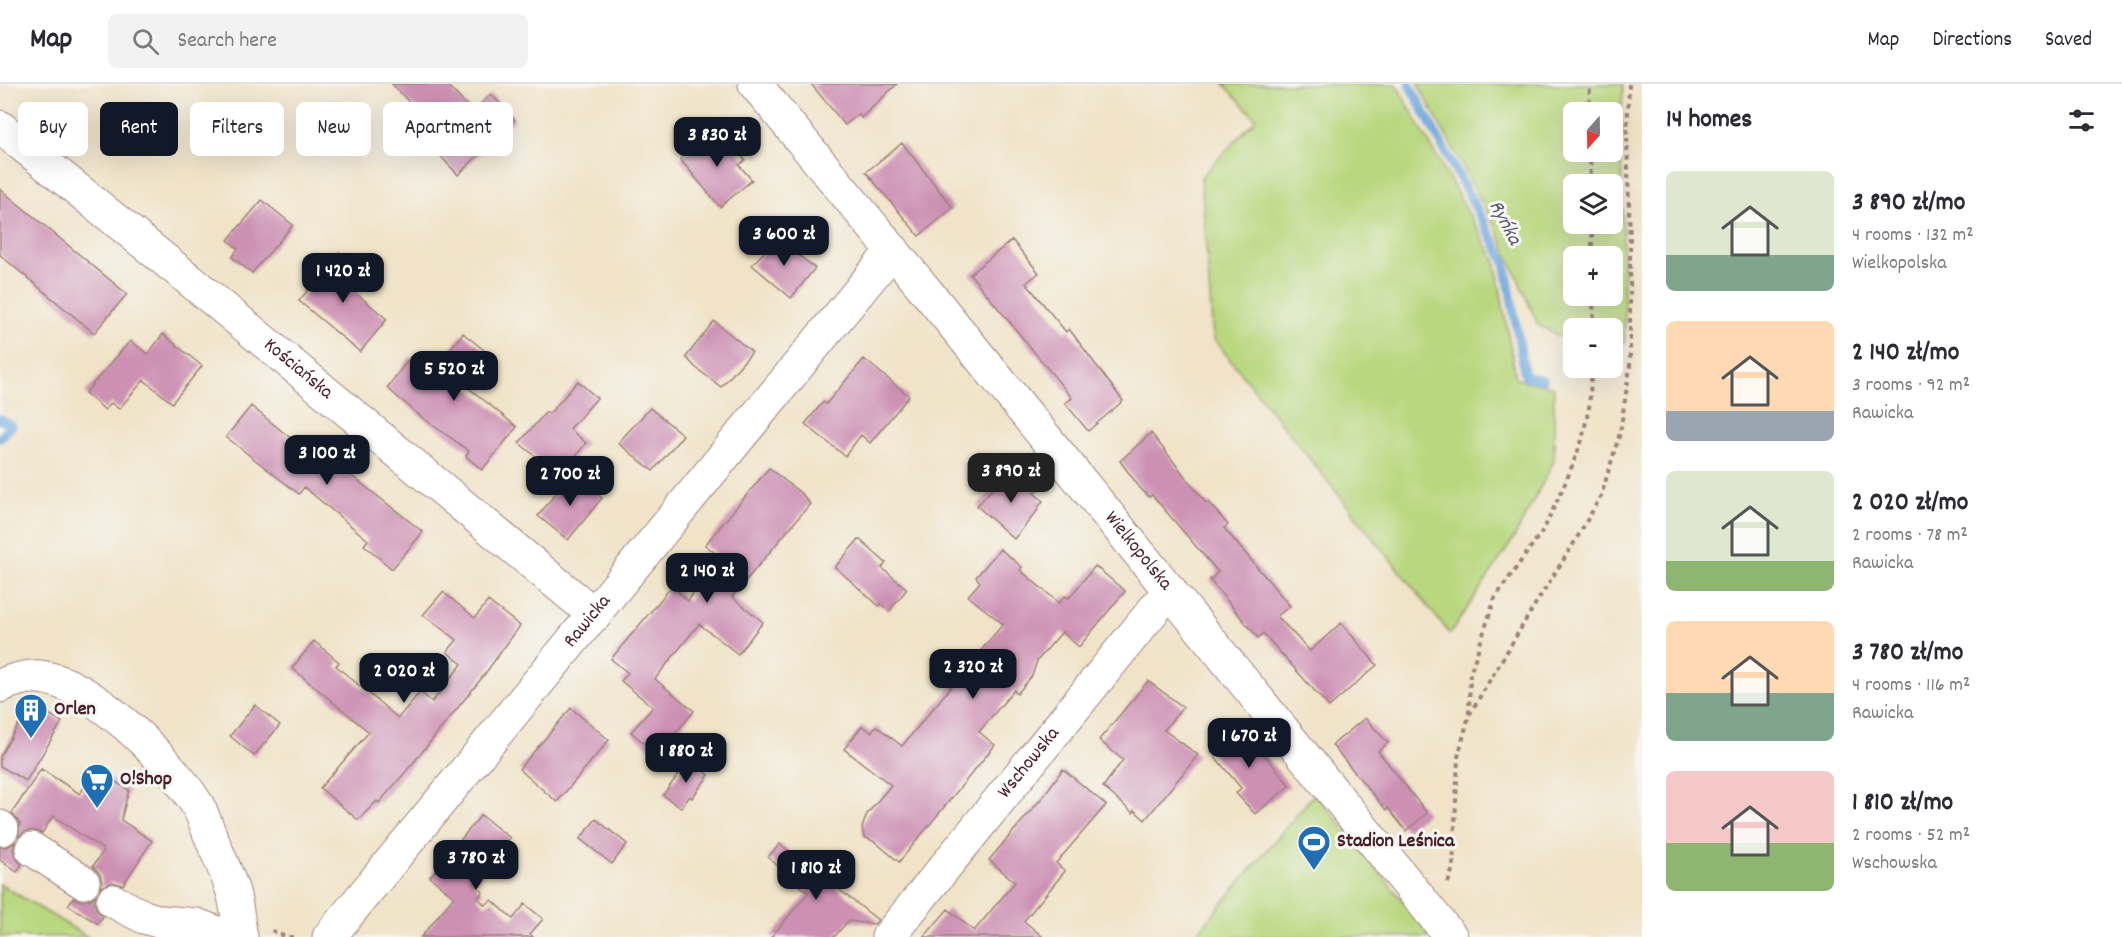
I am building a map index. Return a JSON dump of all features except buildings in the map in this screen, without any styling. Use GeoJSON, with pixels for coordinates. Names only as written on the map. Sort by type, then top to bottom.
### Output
{"type":"FeatureCollection","features":[{"type":"Feature","properties":{"kind":"street","name":"Wielkopolska"},"geometry":{"type":"LineString","coordinates":[[755,84],[893,250],[1450,937]]}},
{"type":"Feature","properties":{"kind":"street","name":"Kościańska"},"geometry":{"type":"LineString","coordinates":[[0,127],[595,615]]}},
{"type":"Feature","properties":{"kind":"street","name":"Rawicka"},"geometry":{"type":"LineString","coordinates":[[329,937],[893,250]]}},
{"type":"Feature","properties":{"kind":"street","name":"Wschowska"},"geometry":{"type":"LineString","coordinates":[[888,937],[1170,590]]}},
{"type":"Feature","properties":{"kind":"street"},"geometry":{"type":"LineString","coordinates":[[0,686],[26,677],[55,680],[98,704],[126,724],[152,748],[198,805],[233,892],[255,932]]}},
{"type":"Feature","properties":{"kind":"street"},"geometry":{"type":"LineString","coordinates":[[32,849],[83,882]]}},
{"type":"Feature","properties":{"kind":"street"},"geometry":{"type":"LineString","coordinates":[[113,901],[144,917],[160,922],[196,925],[228,937]]}},
{"type":"Feature","properties":{"kind":"path"},"geometry":{"type":"LineString","coordinates":[[1589,102],[1590,84]]}},
{"type":"Feature","properties":{"kind":"path"},"geometry":{"type":"LineString","coordinates":[[1469,715],[1601,496],[1620,433],[1630,366],[1627,135],[1629,84]]}},
{"type":"Feature","properties":{"kind":"path"},"geometry":{"type":"LineString","coordinates":[[1429,910],[1446,892],[1453,868],[1458,757],[1469,715],[1470,674],[1495,598],[1545,527],[1567,479],[1582,440],[1591,378]]}},
{"type":"Feature","properties":{"kind":"path"},"geometry":{"type":"LineString","coordinates":[[255,932],[296,937]]}},
{"type":"Feature","properties":{"kind":"green space"},"geometry":{"type":"Polygon","coordinates":[[[1224,84],[1396,84],[1495,260],[1516,379],[1554,387],[1554,461],[1514,538],[1450,634],[1213,338],[1201,177],[1256,119],[1224,84]]]}},
{"type":"Feature","properties":{"kind":"green space"},"geometry":{"type":"Polygon","coordinates":[[[1418,84],[1623,84],[1622,102],[1563,102],[1563,162],[1621,162],[1622,174],[1563,174],[1563,234],[1623,234],[1625,343],[1623,343],[1623,318],[1563,318],[1563,337],[1538,325],[1497,230],[1418,84]]]}},
{"type":"Feature","properties":{"kind":"green space","name":"Stadion Leśnica"},"geometry":{"type":"Polygon","coordinates":[[[1315,793],[1432,937],[1194,937],[1315,793]]]}},
{"type":"Feature","properties":{"kind":"green space"},"geometry":{"type":"Polygon","coordinates":[[[0,884],[88,937],[0,937],[0,884]]]}},
{"type":"Feature","properties":{"kind":"waterway","name":"Ryńka"},"geometry":{"type":"LineString","coordinates":[[1409,84],[1505,262],[1525,376],[1543,380]]}},
{"type":"Feature","properties":{"kind":"waterway"},"geometry":{"type":"LineString","coordinates":[[0,419],[12,426],[0,438]]}},
{"type":"Feature","properties":{"kind":"place","name":"Orlen"},"geometry":{"type":"Point","coordinates":[31,739]}},
{"type":"Feature","properties":{"kind":"place","name":"O!Shop"},"geometry":{"type":"Point","coordinates":[97,809]}},
{"type":"Feature","properties":{"kind":"place","name":"Stadion Leśnica"},"geometry":{"type":"Point","coordinates":[1314,871]}}]}
